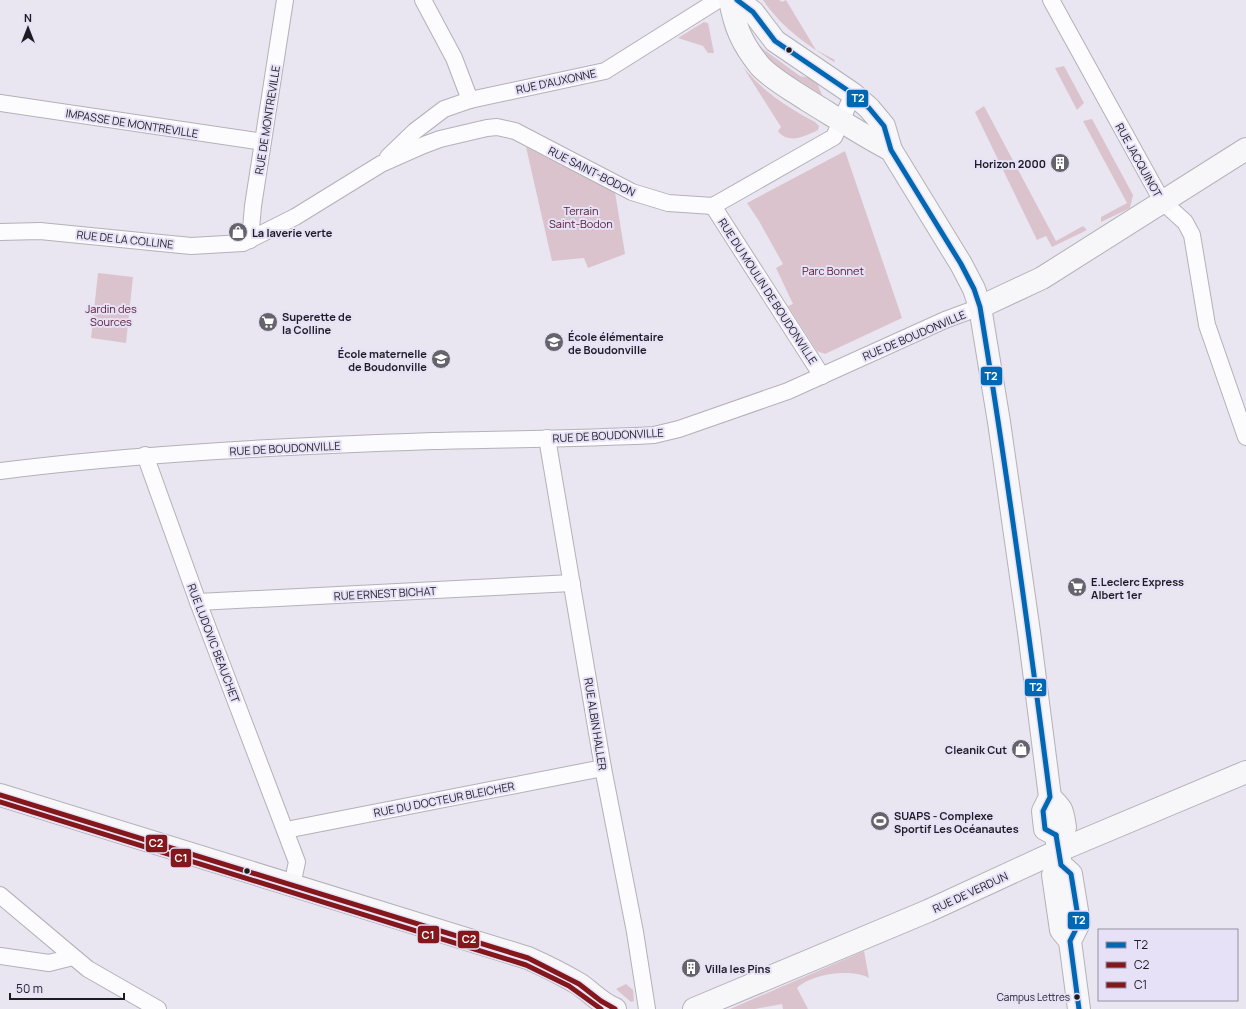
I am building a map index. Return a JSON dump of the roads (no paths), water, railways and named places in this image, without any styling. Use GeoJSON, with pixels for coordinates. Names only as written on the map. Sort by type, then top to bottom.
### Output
{"type":"FeatureCollection","features":[{"type":"Feature","properties":{"kind":"main road"},"geometry":{"type":"LineString","coordinates":[[730,0],[735,26],[761,67],[797,94],[841,122],[891,150]]}},
{"type":"Feature","properties":{"kind":"main road"},"geometry":{"type":"LineString","coordinates":[[737,0],[753,12],[775,41],[853,94],[869,108],[884,126],[891,150],[961,264],[974,290],[980,308],[1000,430],[1031,644],[1050,797],[1043,811],[1045,829],[1071,874],[1079,923],[1070,941],[1080,1009]]}},
{"type":"Feature","properties":{"kind":"main road","name":"RUE DE BOUDONVILLE"},"geometry":{"type":"LineString","coordinates":[[980,308],[1042,278],[1164,203],[1246,150]]}},
{"type":"Feature","properties":{"kind":"main road","name":"RUE DE VERDUN"},"geometry":{"type":"LineString","coordinates":[[694,1009],[960,897],[1058,850],[1246,772]]}},
{"type":"Feature","properties":{"kind":"main road"},"geometry":{"type":"LineString","coordinates":[[0,795],[528,958],[554,969],[580,985],[611,1008]]}},
{"type":"Feature","properties":{"kind":"street","name":"RUE DE MONTREVILLE"},"geometry":{"type":"LineString","coordinates":[[250,240],[253,206],[285,0]]}},
{"type":"Feature","properties":{"kind":"street"},"geometry":{"type":"LineString","coordinates":[[423,0],[454,58],[470,100]]}},
{"type":"Feature","properties":{"kind":"street","name":"RUE D'AUXONNE"},"geometry":{"type":"LineString","coordinates":[[470,100],[605,71],[718,0]]}},
{"type":"Feature","properties":{"kind":"street","name":"RUE JACQUINOT"},"geometry":{"type":"LineString","coordinates":[[1051,0],[1164,203],[1184,222],[1192,235],[1207,325],[1246,437]]}},
{"type":"Feature","properties":{"kind":"street"},"geometry":{"type":"LineString","coordinates":[[713,206],[834,137],[853,94]]}},
{"type":"Feature","properties":{"kind":"street","name":"RUE SAINT-BODON"},"geometry":{"type":"LineString","coordinates":[[381,164],[427,121],[444,109],[470,100]]}},
{"type":"Feature","properties":{"kind":"street","name":"IMPASSE DE MONTREVILLE"},"geometry":{"type":"LineString","coordinates":[[0,103],[263,142]]}},
{"type":"Feature","properties":{"kind":"street"},"geometry":{"type":"LineString","coordinates":[[427,121],[434,141]]}},
{"type":"Feature","properties":{"kind":"street","name":"RUE SAINT-BODON"},"geometry":{"type":"LineString","coordinates":[[250,240],[301,214],[381,164],[434,141],[471,131],[497,127],[515,131],[632,192],[668,203],[713,206]]}},
{"type":"Feature","properties":{"kind":"street","name":"RUE DU MOULIN DE BOUDONVILLE"},"geometry":{"type":"LineString","coordinates":[[713,206],[822,376]]}},
{"type":"Feature","properties":{"kind":"street","name":"RUE DE LA COLLINE"},"geometry":{"type":"LineString","coordinates":[[0,232],[40,231],[191,246],[239,244],[250,240]]}},
{"type":"Feature","properties":{"kind":"street","name":"RUE DE BOUDONVILLE"},"geometry":{"type":"LineString","coordinates":[[0,471],[145,455],[375,443],[636,436],[665,433],[788,391],[945,320],[980,308]]}},
{"type":"Feature","properties":{"kind":"street","name":"RUE ALBIN HALLER"},"geometry":{"type":"LineString","coordinates":[[547,438],[603,768],[635,932],[648,1009]]}},
{"type":"Feature","properties":{"kind":"street","name":"RUE LUDOVIC BEAUCHET"},"geometry":{"type":"LineString","coordinates":[[145,455],[198,602],[297,862],[292,885]]}},
{"type":"Feature","properties":{"kind":"street","name":"RUE ERNEST BICHAT"},"geometry":{"type":"LineString","coordinates":[[198,602],[572,583]]}},
{"type":"Feature","properties":{"kind":"street","name":"RUE DU DOCTEUR BLEICHER"},"geometry":{"type":"LineString","coordinates":[[286,830],[603,768]]}},
{"type":"Feature","properties":{"kind":"street"},"geometry":{"type":"LineString","coordinates":[[0,895],[73,958],[93,972],[158,1009]]}},
{"type":"Feature","properties":{"kind":"street"},"geometry":{"type":"LineString","coordinates":[[0,956],[49,963],[73,958]]}},
{"type":"Feature","properties":{"kind":"place","name":"Horizon 2000"},"geometry":{"type":"Point","coordinates":[1060,163]}},
{"type":"Feature","properties":{"kind":"place","name":"La laverie verte"},"geometry":{"type":"Point","coordinates":[238,232]}},
{"type":"Feature","properties":{"kind":"place","name":"Superette de la Colline"},"geometry":{"type":"Point","coordinates":[268,322]}},
{"type":"Feature","properties":{"kind":"place","name":"École élémentaire de Boudonville"},"geometry":{"type":"Point","coordinates":[554,342]}},
{"type":"Feature","properties":{"kind":"place","name":"École maternelle de Boudonville"},"geometry":{"type":"Point","coordinates":[441,359]}},
{"type":"Feature","properties":{"kind":"place","name":"E.Leclerc Express Albert 1er"},"geometry":{"type":"Point","coordinates":[1077,587]}},
{"type":"Feature","properties":{"kind":"place","name":"Cleanik Cut"},"geometry":{"type":"Point","coordinates":[1021,749]}},
{"type":"Feature","properties":{"kind":"place","name":"SUAPS - Complexe Sportif Les Océanautes"},"geometry":{"type":"Point","coordinates":[880,821]}},
{"type":"Feature","properties":{"kind":"place","name":"Villa les Pins"},"geometry":{"type":"Point","coordinates":[691,968]}},
{"type":"Feature","properties":{"kind":"place","name":"Campus Lettres"},"geometry":{"type":"Point","coordinates":[1077,997]}},
{"type":"Feature","properties":{"kind":"park label","name":"Terrain Saint-Bodon"},"geometry":{"type":"Point","coordinates":[581,216]}},
{"type":"Feature","properties":{"kind":"park label","name":"Parc Bonnet"},"geometry":{"type":"Point","coordinates":[833,270]}},
{"type":"Feature","properties":{"kind":"park label","name":"Jardin des Sources"},"geometry":{"type":"Point","coordinates":[111,314]}}]}
